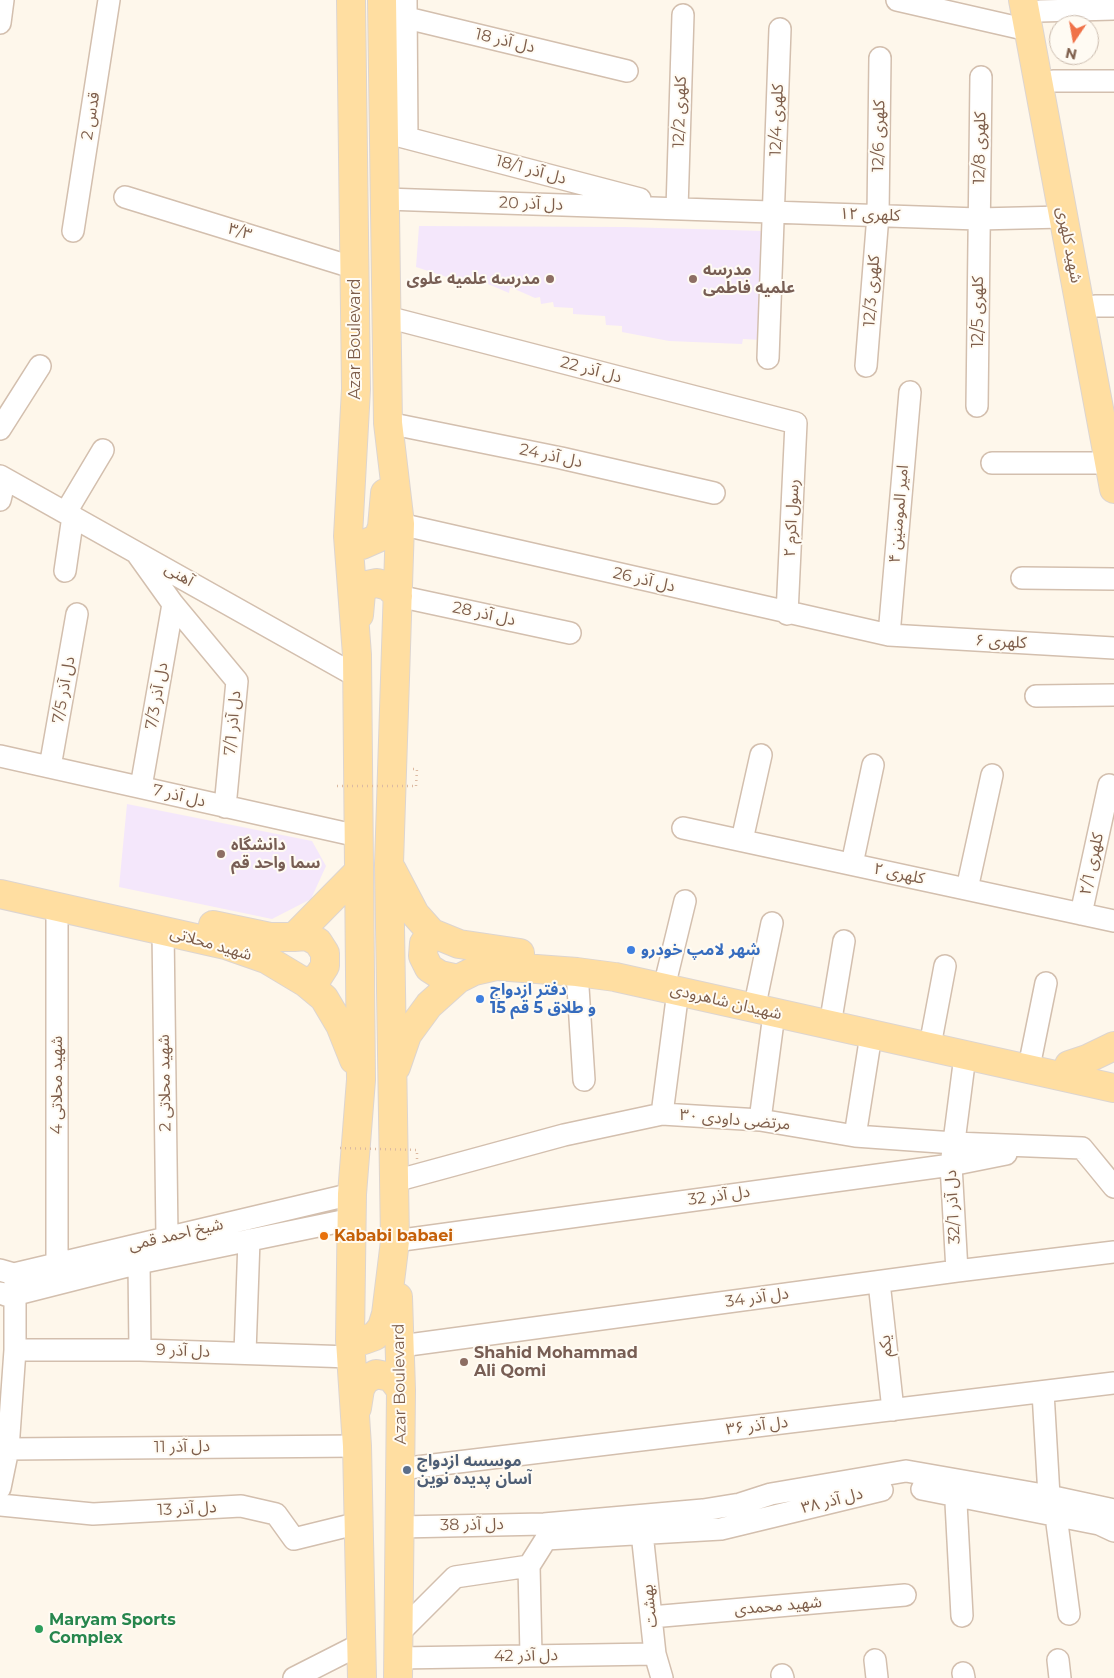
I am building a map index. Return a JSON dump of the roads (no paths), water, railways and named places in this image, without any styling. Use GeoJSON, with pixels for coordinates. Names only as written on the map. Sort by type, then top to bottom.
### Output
{"type":"FeatureCollection","features":[{"type":"Feature","properties":{"kind":"main road","name":"Azar Boulevard"},"geometry":{"type":"LineString","coordinates":[[351,0],[356,388],[348,536],[357,666]]}},
{"type":"Feature","properties":{"kind":"main road","name":"Azar Boulevard"},"geometry":{"type":"LineString","coordinates":[[394,8],[395,135],[385,199],[388,430],[400,524],[389,864],[395,1241],[401,1346],[398,1657]]}},
{"type":"Feature","properties":{"kind":"main road","name":"شهید کلهری"},"geometry":{"type":"LineString","coordinates":[[1032,10],[1053,81],[1105,306],[1114,406]]}},
{"type":"Feature","properties":{"kind":"main road","name":"شهید کلهری"},"geometry":{"type":"LineString","coordinates":[[1032,10],[1064,217],[1114,489]]}},
{"type":"Feature","properties":{"kind":"main road"},"geometry":{"type":"LineString","coordinates":[[348,536],[354,542],[362,545],[378,538],[382,527],[388,430]]}},
{"type":"Feature","properties":{"kind":"main road"},"geometry":{"type":"LineString","coordinates":[[362,1678],[356,1418],[344,1213],[361,1080],[357,666],[361,593],[367,585],[377,583],[388,586],[398,596]]}},
{"type":"Feature","properties":{"kind":"main road","name":"شهیدان شاهرودی"},"geometry":{"type":"LineString","coordinates":[[389,864],[415,914],[432,932],[459,944],[495,951],[585,959],[765,1005],[871,1035],[1114,1088]]}},
{"type":"Feature","properties":{"kind":"main road"},"geometry":{"type":"LineString","coordinates":[[294,937],[358,872]]}},
{"type":"Feature","properties":{"kind":"main road","name":"شهید محلاتی"},"geometry":{"type":"LineString","coordinates":[[0,876],[231,930],[270,937],[307,936],[318,942],[325,953],[325,966],[318,977],[306,983]]}},
{"type":"Feature","properties":{"kind":"main road","name":"شهید محلاتی"},"geometry":{"type":"LineString","coordinates":[[0,894],[163,930],[234,948],[266,959],[306,983],[324,998],[340,1025],[361,1080]]}},
{"type":"Feature","properties":{"kind":"main road"},"geometry":{"type":"LineString","coordinates":[[432,932],[424,943],[423,956],[429,968],[440,975],[458,979]]}},
{"type":"Feature","properties":{"kind":"main road","name":"شهیدان شاهرودی"},"geometry":{"type":"LineString","coordinates":[[392,1080],[407,1035],[429,1005],[458,979],[474,971],[496,966],[577,972],[673,983]]}},
{"type":"Feature","properties":{"kind":"main road","name":"شهیدان شاهرودی"},"geometry":{"type":"LineString","coordinates":[[765,1005],[832,1013],[1068,1065],[1114,1072]]}},
{"type":"Feature","properties":{"kind":"main road"},"geometry":{"type":"LineString","coordinates":[[1068,1065],[1087,1059],[1114,1046]]}},
{"type":"Feature","properties":{"kind":"main road"},"geometry":{"type":"LineString","coordinates":[[351,1348],[375,1336],[382,1327],[386,1314],[395,1241]]}},
{"type":"Feature","properties":{"kind":"main road"},"geometry":{"type":"LineString","coordinates":[[356,1418],[358,1394],[365,1380],[376,1374],[391,1377],[401,1390]]}},
{"type":"Feature","properties":{"kind":"street"},"geometry":{"type":"LineString","coordinates":[[0,24],[4,0]]}},
{"type":"Feature","properties":{"kind":"street","name":"قدس 2"},"geometry":{"type":"LineString","coordinates":[[74,231],[109,0]]}},
{"type":"Feature","properties":{"kind":"street"},"geometry":{"type":"LineString","coordinates":[[897,0],[1032,10],[1114,10]]}},
{"type":"Feature","properties":{"kind":"street","name":"دل آذر 18"},"geometry":{"type":"LineString","coordinates":[[394,8],[627,70]]}},
{"type":"Feature","properties":{"kind":"street","name":"کلهری 12/2"},"geometry":{"type":"LineString","coordinates":[[677,209],[683,15]]}},
{"type":"Feature","properties":{"kind":"street","name":"کلهری 12/4"},"geometry":{"type":"LineString","coordinates":[[768,358],[780,29]]}},
{"type":"Feature","properties":{"kind":"street","name":"کلهری 12/6"},"geometry":{"type":"LineString","coordinates":[[878,215],[880,58]]}},
{"type":"Feature","properties":{"kind":"street","name":"کلهری 12/8"},"geometry":{"type":"LineString","coordinates":[[978,219],[981,77]]}},
{"type":"Feature","properties":{"kind":"street"},"geometry":{"type":"LineString","coordinates":[[1053,81],[1114,81]]}},
{"type":"Feature","properties":{"kind":"street","name":"دل آذر 18/1"},"geometry":{"type":"LineString","coordinates":[[395,135],[677,209]]}},
{"type":"Feature","properties":{"kind":"street","name":"۳/۳"},"geometry":{"type":"LineString","coordinates":[[125,197],[355,268]]}},
{"type":"Feature","properties":{"kind":"street","name":"دل آذر 20"},"geometry":{"type":"LineString","coordinates":[[385,199],[677,209]]}},
{"type":"Feature","properties":{"kind":"street","name":"کلهری ۱۲"},"geometry":{"type":"LineString","coordinates":[[677,209],[978,219],[1064,217]]}},
{"type":"Feature","properties":{"kind":"street","name":"کلهری 12/3"},"geometry":{"type":"LineString","coordinates":[[866,366],[878,215]]}},
{"type":"Feature","properties":{"kind":"street","name":"کلهری 12/5"},"geometry":{"type":"LineString","coordinates":[[977,406],[978,219]]}},
{"type":"Feature","properties":{"kind":"street","name":"دل آذر 22"},"geometry":{"type":"LineString","coordinates":[[387,317],[796,423]]}},
{"type":"Feature","properties":{"kind":"street"},"geometry":{"type":"LineString","coordinates":[[0,430],[40,366]]}},
{"type":"Feature","properties":{"kind":"street","name":"امیر المومنین ۴"},"geometry":{"type":"LineString","coordinates":[[889,635],[910,392]]}},
{"type":"Feature","properties":{"kind":"street","name":"رسول اکرم ۲"},"geometry":{"type":"LineString","coordinates":[[787,614],[796,423]]}},
{"type":"Feature","properties":{"kind":"street","name":"دل آذر 24"},"geometry":{"type":"LineString","coordinates":[[388,430],[561,458],[714,494]]}},
{"type":"Feature","properties":{"kind":"street"},"geometry":{"type":"LineString","coordinates":[[65,571],[69,514],[103,450]]}},
{"type":"Feature","properties":{"kind":"street"},"geometry":{"type":"LineString","coordinates":[[992,463],[1109,463]]}},
{"type":"Feature","properties":{"kind":"street"},"geometry":{"type":"LineString","coordinates":[[0,500],[2,478]]}},
{"type":"Feature","properties":{"kind":"street","name":"آهنی"},"geometry":{"type":"LineString","coordinates":[[2,478],[357,666]]}},
{"type":"Feature","properties":{"kind":"street","name":"دل آذر 26"},"geometry":{"type":"LineString","coordinates":[[400,524],[787,614],[889,635]]}},
{"type":"Feature","properties":{"kind":"street","name":"دل آذر 7/1"},"geometry":{"type":"LineString","coordinates":[[135,550],[172,604],[237,680],[225,806]]}},
{"type":"Feature","properties":{"kind":"street"},"geometry":{"type":"LineString","coordinates":[[1022,578],[1114,579]]}},
{"type":"Feature","properties":{"kind":"street","name":"دل آذر 28"},"geometry":{"type":"LineString","coordinates":[[398,596],[570,633]]}},
{"type":"Feature","properties":{"kind":"street","name":"دل آذر 7/3"},"geometry":{"type":"LineString","coordinates":[[141,787],[172,604]]}},
{"type":"Feature","properties":{"kind":"street","name":"دل آذر 7/5"},"geometry":{"type":"LineString","coordinates":[[50,767],[77,614]]}},
{"type":"Feature","properties":{"kind":"street","name":"کلهری ۶"},"geometry":{"type":"LineString","coordinates":[[889,635],[1114,648]]}},
{"type":"Feature","properties":{"kind":"street"},"geometry":{"type":"LineString","coordinates":[[1036,696],[1114,695]]}},
{"type":"Feature","properties":{"kind":"street"},"geometry":{"type":"LineString","coordinates":[[742,840],[761,755]]}},
{"type":"Feature","properties":{"kind":"street","name":"دل آذر 7"},"geometry":{"type":"LineString","coordinates":[[0,756],[358,836]]}},
{"type":"Feature","properties":{"kind":"street"},"geometry":{"type":"LineString","coordinates":[[852,864],[873,765]]}},
{"type":"Feature","properties":{"kind":"street"},"geometry":{"type":"LineString","coordinates":[[967,889],[992,775]]}},
{"type":"Feature","properties":{"kind":"street","name":"کلهری ۲/1"},"geometry":{"type":"LineString","coordinates":[[1081,914],[1109,785]]}},
{"type":"Feature","properties":{"kind":"street","name":"کلهری ۲"},"geometry":{"type":"LineString","coordinates":[[683,828],[1114,921]]}},
{"type":"Feature","properties":{"kind":"street"},"geometry":{"type":"LineString","coordinates":[[662,1114],[673,983],[685,901]]}},
{"type":"Feature","properties":{"kind":"street","name":"شهید محلاتی 4"},"geometry":{"type":"LineString","coordinates":[[57,906],[57,1263]]}},
{"type":"Feature","properties":{"kind":"street"},"geometry":{"type":"LineString","coordinates":[[760,1120],[765,1005],[772,923]]}},
{"type":"Feature","properties":{"kind":"street","name":"شهید محلاتی 2"},"geometry":{"type":"LineString","coordinates":[[163,930],[167,1237]]}},
{"type":"Feature","properties":{"kind":"street"},"geometry":{"type":"LineString","coordinates":[[832,1013],[844,941]]}},
{"type":"Feature","properties":{"kind":"street"},"geometry":{"type":"LineString","coordinates":[[932,1035],[945,966]]}},
{"type":"Feature","properties":{"kind":"street"},"geometry":{"type":"LineString","coordinates":[[577,972],[584,1080]]}},
{"type":"Feature","properties":{"kind":"street"},"geometry":{"type":"LineString","coordinates":[[1031,1057],[1046,983]]}},
{"type":"Feature","properties":{"kind":"street"},"geometry":{"type":"LineString","coordinates":[[855,1136],[871,1035]]}},
{"type":"Feature","properties":{"kind":"street","name":"دل آذر 32/1"},"geometry":{"type":"LineString","coordinates":[[957,1271],[950,1165],[965,1056]]}},
{"type":"Feature","properties":{"kind":"street","name":"۳۰ مرتضی داودی"},"geometry":{"type":"LineString","coordinates":[[395,1181],[564,1135],[662,1114],[760,1120],[855,1136],[954,1143],[1082,1148],[1114,1188]]}},
{"type":"Feature","properties":{"kind":"street","name":"دل آذر 32"},"geometry":{"type":"LineString","coordinates":[[395,1241],[950,1165],[1042,1147]]}},
{"type":"Feature","properties":{"kind":"street","name":"شیخ احمد قمی"},"geometry":{"type":"LineString","coordinates":[[8,1283],[57,1263],[322,1201],[344,1213]]}},
{"type":"Feature","properties":{"kind":"street","name":"شیخ احمد قمی"},"geometry":{"type":"LineString","coordinates":[[8,1283],[139,1263],[249,1240],[344,1213]]}},
{"type":"Feature","properties":{"kind":"street"},"geometry":{"type":"LineString","coordinates":[[245,1353],[249,1240]]}},
{"type":"Feature","properties":{"kind":"street","name":"دل آذر 34"},"geometry":{"type":"LineString","coordinates":[[401,1346],[957,1271],[1114,1252]]}},
{"type":"Feature","properties":{"kind":"street"},"geometry":{"type":"LineString","coordinates":[[139,1263],[140,1350]]}},
{"type":"Feature","properties":{"kind":"street","name":"یکم"},"geometry":{"type":"LineString","coordinates":[[879,1282],[893,1410]]}},
{"type":"Feature","properties":{"kind":"street"},"geometry":{"type":"LineString","coordinates":[[0,1488],[8,1449],[15,1350],[8,1283]]}},
{"type":"Feature","properties":{"kind":"street","name":"دل آذر 9"},"geometry":{"type":"LineString","coordinates":[[15,1350],[140,1350],[245,1353],[351,1348]]}},
{"type":"Feature","properties":{"kind":"street","name":"دل آذر ۳۶"},"geometry":{"type":"LineString","coordinates":[[400,1469],[1114,1384]]}},
{"type":"Feature","properties":{"kind":"street"},"geometry":{"type":"LineString","coordinates":[[1043,1392],[1049,1496]]}},
{"type":"Feature","properties":{"kind":"street","name":"دل آذر 11"},"geometry":{"type":"LineString","coordinates":[[8,1449],[357,1446]]}},
{"type":"Feature","properties":{"kind":"street","name":"دل آذر ۳۸"},"geometry":{"type":"LineString","coordinates":[[545,1532],[740,1504],[771,1494],[906,1471],[956,1488],[1056,1516],[1099,1524],[1114,1531]]}},
{"type":"Feature","properties":{"kind":"street","name":"دل آذر ۳۸"},"geometry":{"type":"LineString","coordinates":[[545,1532],[642,1532],[720,1529],[854,1495],[904,1486],[956,1488],[1049,1496],[1114,1510]]}},
{"type":"Feature","properties":{"kind":"street"},"geometry":{"type":"LineString","coordinates":[[956,1488],[962,1616]]}},
{"type":"Feature","properties":{"kind":"street","name":"دل آذر 13"},"geometry":{"type":"LineString","coordinates":[[0,1505],[93,1514],[241,1506],[276,1514],[294,1539],[359,1523]]}},
{"type":"Feature","properties":{"kind":"street"},"geometry":{"type":"LineString","coordinates":[[1056,1516],[1069,1614]]}},
{"type":"Feature","properties":{"kind":"street","name":"دل آذر 38"},"geometry":{"type":"LineString","coordinates":[[400,1527],[545,1532]]}},
{"type":"Feature","properties":{"kind":"street"},"geometry":{"type":"LineString","coordinates":[[531,1655],[529,1566],[545,1532]]}},
{"type":"Feature","properties":{"kind":"street","name":"بهشت"},"geometry":{"type":"LineString","coordinates":[[642,1532],[655,1654],[662,1678]]}},
{"type":"Feature","properties":{"kind":"street"},"geometry":{"type":"LineString","coordinates":[[398,1657],[455,1577],[529,1566]]}},
{"type":"Feature","properties":{"kind":"street","name":"شهید محمدی"},"geometry":{"type":"LineString","coordinates":[[651,1617],[905,1595]]}},
{"type":"Feature","properties":{"kind":"street"},"geometry":{"type":"LineString","coordinates":[[294,1678],[361,1644]]}},
{"type":"Feature","properties":{"kind":"street","name":"دل آذر 42"},"geometry":{"type":"LineString","coordinates":[[398,1657],[655,1654]]}},
{"type":"Feature","properties":{"kind":"place","name":"مدرسه علمیه علوی"},"geometry":{"type":"Point","coordinates":[550,279]}},
{"type":"Feature","properties":{"kind":"place","name":"مدرسه علمیه فاطمی"},"geometry":{"type":"Point","coordinates":[693,279]}},
{"type":"Feature","properties":{"kind":"place","name":"دانشگاه سما واحد قم"},"geometry":{"type":"Point","coordinates":[221,854]}},
{"type":"Feature","properties":{"kind":"place","name":"شهر لامپ خودرو"},"geometry":{"type":"Point","coordinates":[631,950]}},
{"type":"Feature","properties":{"kind":"place","name":"دفتر ازدواج 15 و طلاق 5 قم"},"geometry":{"type":"Point","coordinates":[480,999]}},
{"type":"Feature","properties":{"kind":"place","name":"Kababi babaei"},"geometry":{"type":"Point","coordinates":[324,1236]}},
{"type":"Feature","properties":{"kind":"place","name":"Shahid Mohammad Ali Qomi"},"geometry":{"type":"Point","coordinates":[464,1362]}},
{"type":"Feature","properties":{"kind":"place","name":"موسسه ازدواج آسان پدیده نوین"},"geometry":{"type":"Point","coordinates":[407,1470]}},
{"type":"Feature","properties":{"kind":"place","name":"Maryam Sports Complex"},"geometry":{"type":"Point","coordinates":[39,1629]}}]}
